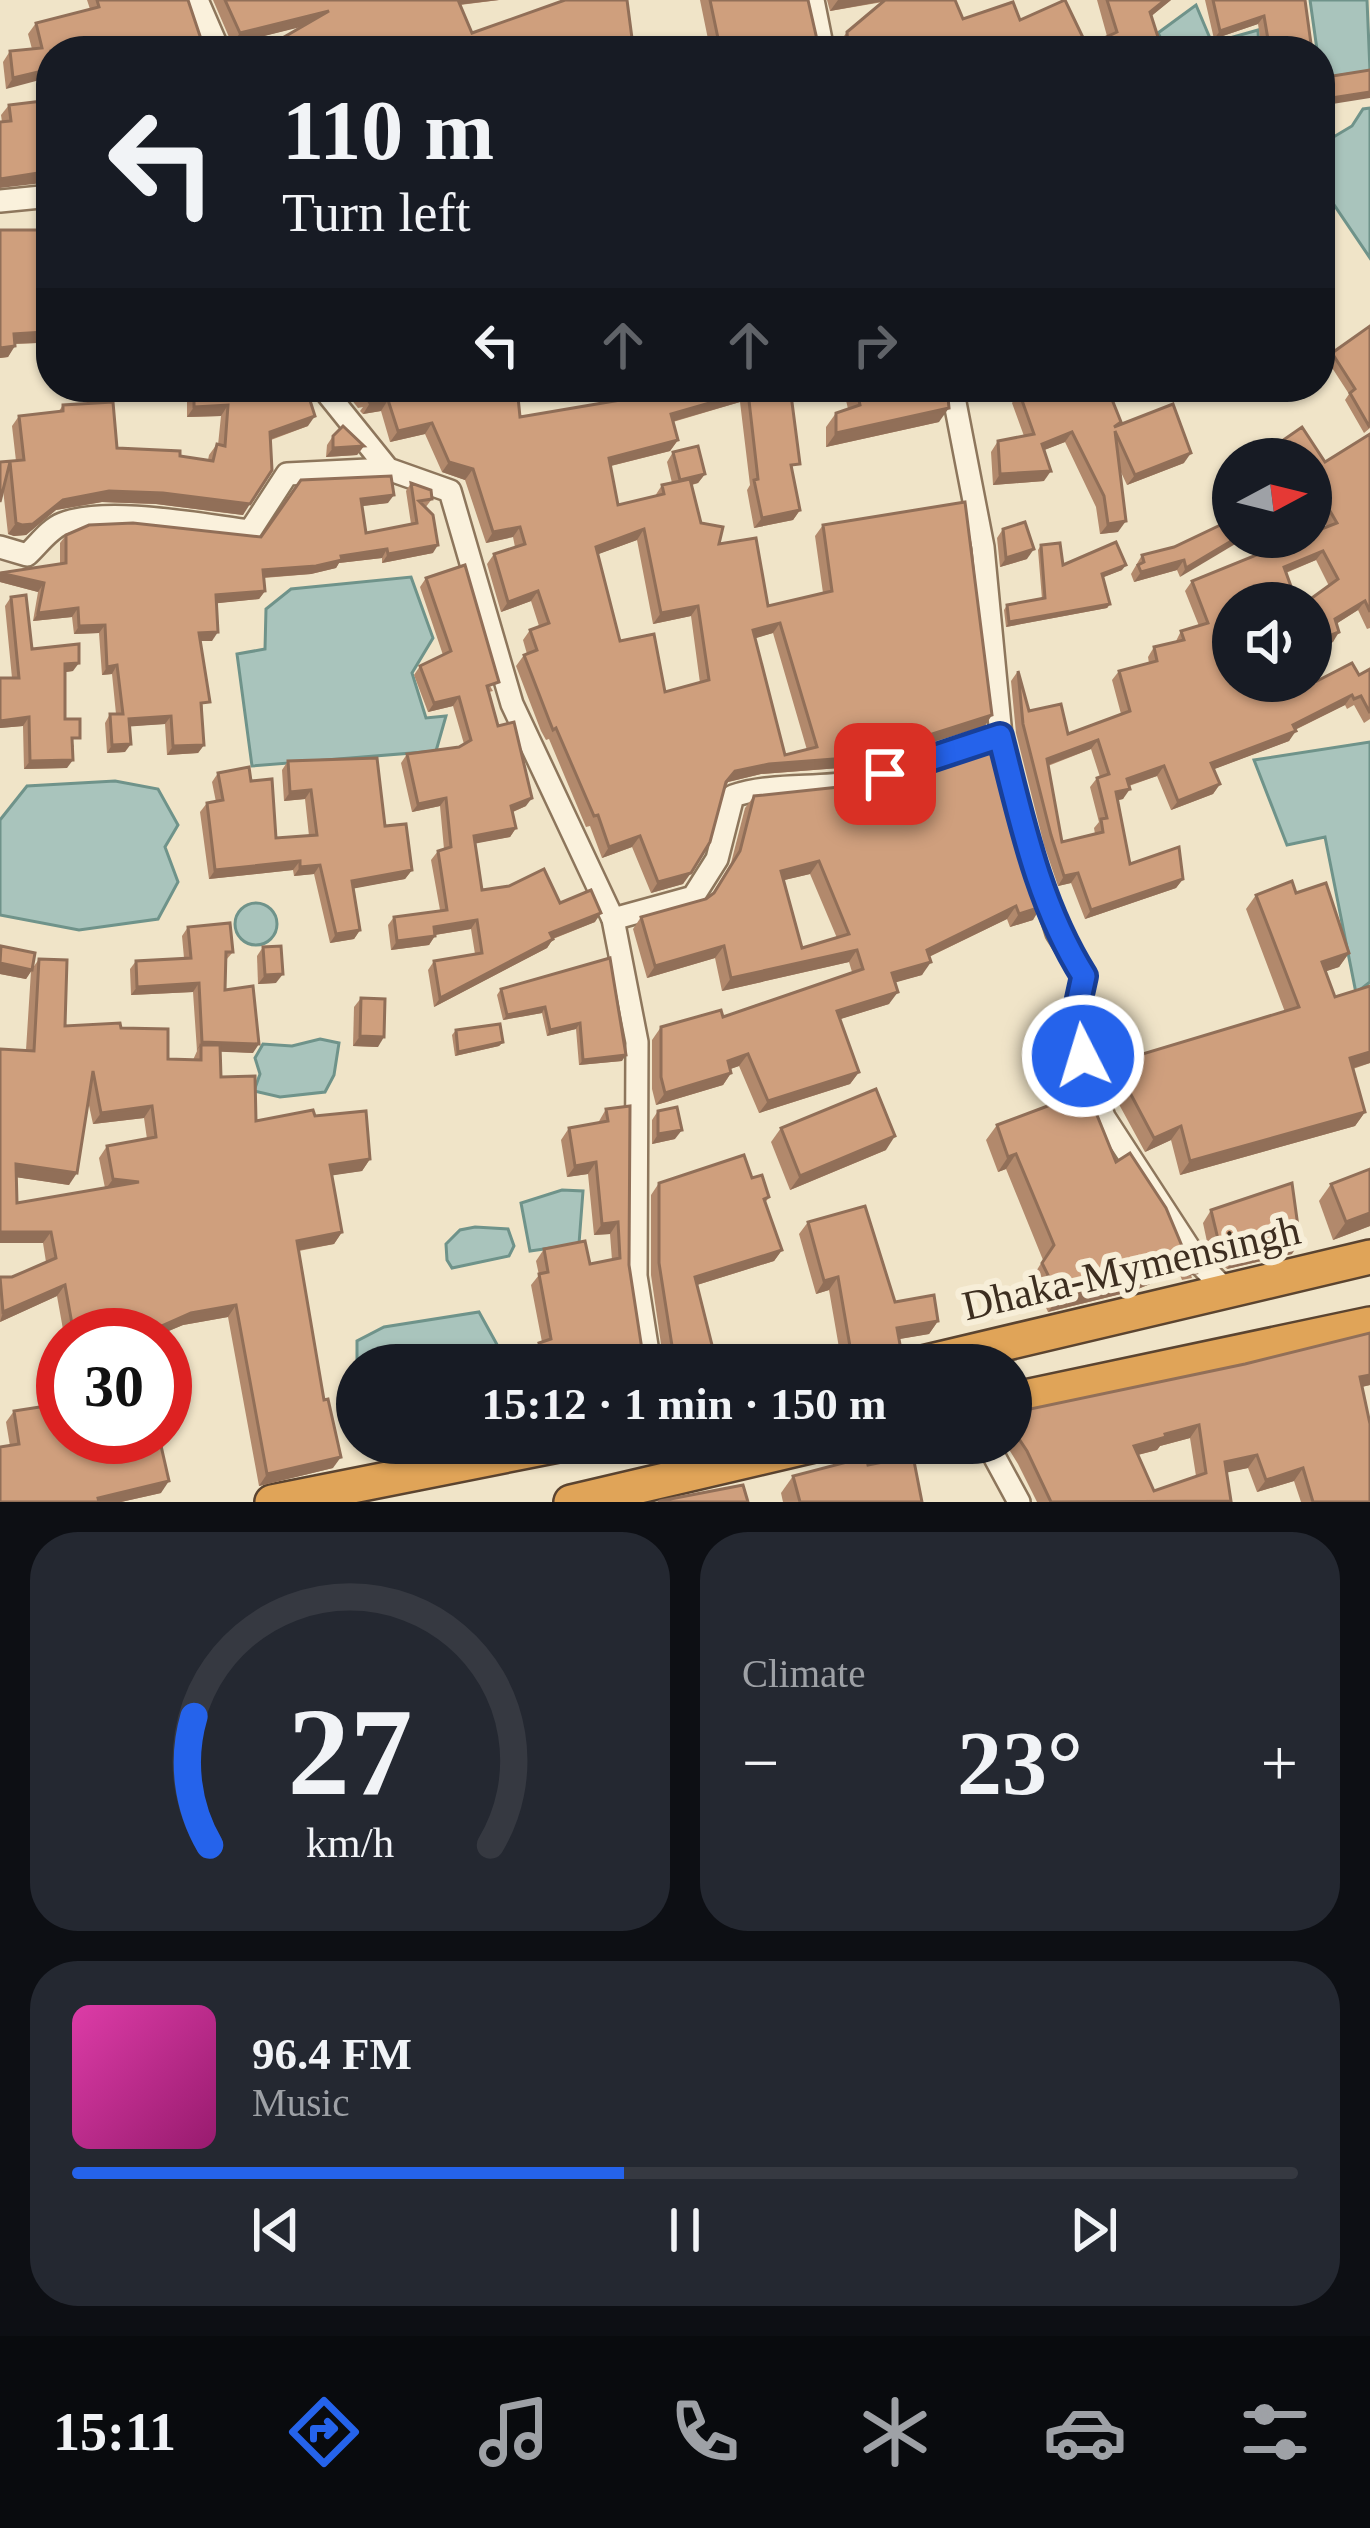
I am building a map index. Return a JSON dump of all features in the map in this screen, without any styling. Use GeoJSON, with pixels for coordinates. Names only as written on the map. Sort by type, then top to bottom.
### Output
{"type":"FeatureCollection","features":[{"type":"Feature","properties":{"kind":"highway","name":"Dhaka-Mymensingh"},"geometry":{"type":"LineString","coordinates":[[1001,1344],[1370,1257]]}},
{"type":"Feature","properties":{"kind":"highway"},"geometry":{"type":"LineString","coordinates":[[1032,1396],[1370,1324]]}},
{"type":"Feature","properties":{"kind":"highway"},"geometry":{"type":"LineString","coordinates":[[272,1502],[463,1464]]}},
{"type":"Feature","properties":{"kind":"highway"},"geometry":{"type":"LineString","coordinates":[[571,1502],[733,1464]]}},
{"type":"Feature","properties":{"kind":"street"},"geometry":{"type":"LineString","coordinates":[[197,0],[213,36]]}},
{"type":"Feature","properties":{"kind":"street"},"geometry":{"type":"LineString","coordinates":[[813,0],[822,36]]}},
{"type":"Feature","properties":{"kind":"street"},"geometry":{"type":"LineString","coordinates":[[0,201],[36,197]]}},
{"type":"Feature","properties":{"kind":"street"},"geometry":{"type":"LineString","coordinates":[[334,402],[388,469]]}},
{"type":"Feature","properties":{"kind":"street"},"geometry":{"type":"LineString","coordinates":[[955,402],[982,547],[1000,736],[1057,933],[1084,976],[1073,1026],[1104,1117],[1199,1262],[1226,1290]]}},
{"type":"Feature","properties":{"kind":"street"},"geometry":{"type":"LineString","coordinates":[[0,548],[27,555],[58,525],[80,520],[142,518],[250,531],[287,474],[388,469],[450,491],[512,704],[613,920],[637,1042],[636,1276],[647,1344]]}},
{"type":"Feature","properties":{"kind":"street"},"geometry":{"type":"LineString","coordinates":[[613,920],[693,897],[717,860],[733,796],[853,782],[917,766],[1000,736]]}},
{"type":"Feature","properties":{"kind":"street"},"geometry":{"type":"LineString","coordinates":[[998,1464],[1019,1502]]}},
{"type":"Feature","properties":{"kind":"water"},"geometry":{"type":"Polygon","coordinates":[[[1310,0],[1367,0],[1370,71],[1335,76],[1335,36],[1315,36],[1310,0]]]}},
{"type":"Feature","properties":{"kind":"water"},"geometry":{"type":"Polygon","coordinates":[[[1196,5],[1209,36],[1160,36],[1196,5]]]}},
{"type":"Feature","properties":{"kind":"water"},"geometry":{"type":"Polygon","coordinates":[[[1370,108],[1370,258],[1335,206],[1335,136],[1352,126],[1363,109],[1370,108]]]}},
{"type":"Feature","properties":{"kind":"water"},"geometry":{"type":"Polygon","coordinates":[[[411,577],[433,638],[412,673],[426,718],[446,716],[436,751],[252,766],[237,654],[265,649],[266,609],[291,589],[411,577]]]}},
{"type":"Feature","properties":{"kind":"water"},"geometry":{"type":"Polygon","coordinates":[[[1370,742],[1370,982],[1356,993],[1325,837],[1287,845],[1254,760],[1370,742]]]}},
{"type":"Feature","properties":{"kind":"water"},"geometry":{"type":"Polygon","coordinates":[[[115,781],[158,789],[178,825],[165,847],[178,882],[158,919],[79,930],[0,915],[0,820],[27,786],[115,781]]]}},
{"type":"Feature","properties":{"kind":"water"},"geometry":{"type":"Polygon","coordinates":[[[256,903],[271,909],[277,924],[271,939],[256,945],[241,939],[235,924],[241,909],[256,903]]]}},
{"type":"Feature","properties":{"kind":"water"},"geometry":{"type":"Polygon","coordinates":[[[320,1039],[339,1043],[334,1075],[325,1092],[280,1097],[254,1091],[260,1074],[255,1058],[263,1044],[292,1046],[320,1039]]]}},
{"type":"Feature","properties":{"kind":"water"},"geometry":{"type":"Polygon","coordinates":[[[562,1190],[583,1191],[579,1244],[530,1251],[521,1203],[562,1190]]]}},
{"type":"Feature","properties":{"kind":"water"},"geometry":{"type":"Polygon","coordinates":[[[508,1229],[514,1246],[509,1256],[452,1268],[446,1244],[460,1230],[508,1229]]]}},
{"type":"Feature","properties":{"kind":"water"},"geometry":{"type":"Polygon","coordinates":[[[479,1312],[497,1344],[357,1344],[384,1327],[479,1312]]]}},
{"type":"Feature","properties":{"kind":"building"},"geometry":{"type":"Polygon","coordinates":[[[97,0],[188,0],[200,36],[39,36],[36,23],[99,7],[97,0]]]}},
{"type":"Feature","properties":{"kind":"building"},"geometry":{"type":"Polygon","coordinates":[[[225,0],[458,0],[472,33],[565,0],[627,0],[632,36],[286,36],[329,11],[240,33],[225,0]]]}},
{"type":"Feature","properties":{"kind":"building"},"geometry":{"type":"Polygon","coordinates":[[[710,0],[808,0],[816,36],[718,36],[710,0]]]}},
{"type":"Feature","properties":{"kind":"building"},"geometry":{"type":"Polygon","coordinates":[[[885,0],[955,0],[963,19],[1013,2],[1020,20],[1065,0],[1082,36],[847,36],[885,0]]]}},
{"type":"Feature","properties":{"kind":"building"},"geometry":{"type":"Polygon","coordinates":[[[1107,0],[1165,0],[1150,12],[1158,36],[1108,36],[1117,32],[1107,0]]]}},
{"type":"Feature","properties":{"kind":"building"},"geometry":{"type":"Polygon","coordinates":[[[1213,0],[1305,0],[1310,36],[1267,36],[1264,16],[1220,31],[1213,0]]]}},
{"type":"Feature","properties":{"kind":"building"},"geometry":{"type":"Polygon","coordinates":[[[36,49],[36,73],[13,78],[10,51],[36,49]]]}},
{"type":"Feature","properties":{"kind":"building"},"geometry":{"type":"Polygon","coordinates":[[[1370,70],[1370,92],[1335,97],[1335,76],[1370,70]]]}},
{"type":"Feature","properties":{"kind":"building"},"geometry":{"type":"Polygon","coordinates":[[[36,102],[36,173],[0,179],[0,122],[11,121],[9,105],[36,102]]]}},
{"type":"Feature","properties":{"kind":"building"},"geometry":{"type":"Polygon","coordinates":[[[0,230],[36,230],[36,333],[14,334],[15,346],[0,348],[0,230]]]}},
{"type":"Feature","properties":{"kind":"building"},"geometry":{"type":"Polygon","coordinates":[[[1370,326],[1369,426],[1350,393],[1355,389],[1335,351],[1370,326]]]}},
{"type":"Feature","properties":{"kind":"building"},"geometry":{"type":"Polygon","coordinates":[[[113,402],[117,448],[180,451],[180,456],[213,461],[217,444],[225,446],[228,405],[194,407],[194,402],[310,402],[315,416],[270,432],[272,470],[250,504],[109,491],[63,500],[33,524],[22,525],[16,523],[10,462],[0,502],[0,462],[24,460],[19,416],[63,411],[63,405],[113,402]]]}},
{"type":"Feature","properties":{"kind":"building"},"geometry":{"type":"Polygon","coordinates":[[[389,402],[518,402],[520,417],[608,402],[713,402],[671,414],[678,440],[609,458],[618,505],[664,494],[662,485],[690,479],[701,523],[723,527],[719,544],[756,538],[768,606],[832,591],[823,525],[965,502],[992,715],[860,757],[735,771],[726,782],[710,842],[691,873],[658,882],[640,836],[609,847],[598,815],[594,816],[549,720],[524,655],[537,650],[530,630],[549,623],[538,591],[508,602],[494,554],[525,544],[520,527],[493,532],[473,469],[449,462],[432,423],[398,431],[389,402]],[[644,529],[596,547],[620,641],[654,634],[665,692],[709,680],[698,606],[661,613],[644,529]],[[780,623],[753,630],[785,755],[817,747],[780,623]]]}},
{"type":"Feature","properties":{"kind":"building"},"geometry":{"type":"Polygon","coordinates":[[[749,402],[792,402],[800,464],[791,465],[800,510],[762,518],[754,480],[758,479],[749,402]]]}},
{"type":"Feature","properties":{"kind":"building"},"geometry":{"type":"Polygon","coordinates":[[[948,402],[949,408],[836,433],[836,413],[860,405],[948,402]]]}},
{"type":"Feature","properties":{"kind":"building"},"geometry":{"type":"Polygon","coordinates":[[[1023,402],[1113,402],[1121,422],[1114,427],[1173,404],[1191,453],[1135,475],[1115,431],[1126,521],[1108,524],[1104,496],[1072,432],[1042,444],[1051,471],[1000,474],[998,441],[1034,434],[1023,402]]]}},
{"type":"Feature","properties":{"kind":"building"},"geometry":{"type":"Polygon","coordinates":[[[343,426],[364,446],[333,448],[333,436],[343,426]]]}},
{"type":"Feature","properties":{"kind":"building"},"geometry":{"type":"Polygon","coordinates":[[[1302,427],[1309,438],[1286,438],[1302,427]]]}},
{"type":"Feature","properties":{"kind":"building"},"geometry":{"type":"Polygon","coordinates":[[[1370,434],[1370,612],[1365,601],[1335,619],[1339,632],[1332,635],[1332,583],[1338,579],[1327,558],[1332,558],[1332,525],[1337,523],[1332,514],[1332,458],[1370,434]]]}},
{"type":"Feature","properties":{"kind":"building"},"geometry":{"type":"Polygon","coordinates":[[[698,446],[705,474],[680,480],[673,452],[698,446]]]}},
{"type":"Feature","properties":{"kind":"building"},"geometry":{"type":"Polygon","coordinates":[[[391,476],[394,495],[361,499],[366,533],[417,523],[411,483],[431,490],[432,499],[419,501],[433,515],[438,545],[263,570],[265,591],[216,595],[218,632],[199,633],[210,702],[201,703],[204,745],[173,746],[171,716],[129,719],[131,744],[112,745],[110,714],[123,714],[117,665],[107,667],[105,625],[79,626],[78,608],[38,613],[44,583],[0,573],[66,563],[66,535],[89,525],[133,523],[261,537],[301,480],[391,476]]]}},
{"type":"Feature","properties":{"kind":"building"},"geometry":{"type":"Polygon","coordinates":[[[1025,522],[1034,549],[1006,558],[1003,529],[1025,522]]]}},
{"type":"Feature","properties":{"kind":"building"},"geometry":{"type":"Polygon","coordinates":[[[1212,529],[1212,552],[1186,568],[1184,560],[1141,572],[1142,555],[1174,547],[1212,529]]]}},
{"type":"Feature","properties":{"kind":"building"},"geometry":{"type":"Polygon","coordinates":[[[1116,542],[1126,565],[1102,574],[1110,604],[1009,622],[1007,605],[1045,598],[1041,545],[1060,543],[1063,565],[1116,542]]]}},
{"type":"Feature","properties":{"kind":"building"},"geometry":{"type":"Polygon","coordinates":[[[1249,558],[1306,558],[1284,567],[1289,582],[1212,582],[1212,702],[1332,702],[1332,673],[1352,663],[1359,675],[1370,669],[1370,713],[1361,696],[1354,699],[1352,695],[1293,725],[1296,731],[1211,763],[1220,784],[1178,801],[1164,766],[1127,779],[1130,789],[1116,792],[1130,864],[1179,847],[1183,879],[1091,910],[1078,873],[1064,876],[1051,835],[1023,724],[1018,671],[1029,711],[1061,704],[1068,734],[1130,711],[1119,671],[1157,661],[1154,647],[1184,640],[1181,631],[1208,623],[1192,581],[1249,558]],[[1098,740],[1047,759],[1062,842],[1103,832],[1101,819],[1107,818],[1097,778],[1109,774],[1098,740]]]}},
{"type":"Feature","properties":{"kind":"building"},"geometry":{"type":"Polygon","coordinates":[[[465,565],[499,682],[487,686],[498,726],[514,722],[532,798],[511,806],[516,828],[474,836],[482,890],[509,886],[544,869],[560,903],[591,890],[601,913],[550,933],[553,939],[440,998],[434,961],[482,953],[477,920],[434,927],[435,936],[397,941],[394,917],[447,910],[438,851],[451,847],[446,798],[418,804],[407,754],[459,747],[471,740],[459,697],[434,703],[420,666],[451,651],[426,578],[465,565]]]}},
{"type":"Feature","properties":{"kind":"building"},"geometry":{"type":"Polygon","coordinates":[[[26,595],[32,649],[79,644],[79,663],[65,664],[65,719],[80,719],[80,738],[72,738],[73,760],[30,761],[29,717],[0,721],[0,678],[19,678],[11,597],[26,595]]]}},
{"type":"Feature","properties":{"kind":"building"},"geometry":{"type":"Polygon","coordinates":[[[999,743],[1040,888],[1036,890],[1041,907],[1019,914],[1016,906],[927,950],[931,962],[892,973],[898,992],[837,1011],[859,1072],[768,1101],[748,1054],[728,1061],[731,1073],[665,1093],[661,1027],[721,1010],[723,1017],[863,969],[857,950],[731,978],[724,946],[655,966],[641,917],[714,893],[740,851],[754,796],[867,784],[999,743]],[[819,861],[781,871],[802,948],[849,934],[819,861]]]}},
{"type":"Feature","properties":{"kind":"building"},"geometry":{"type":"Polygon","coordinates":[[[377,758],[385,826],[406,824],[412,870],[352,881],[360,930],[336,934],[320,865],[300,867],[300,861],[215,870],[207,803],[223,800],[218,773],[249,767],[251,781],[272,779],[276,838],[317,835],[311,790],[290,792],[288,761],[377,758]]]}},
{"type":"Feature","properties":{"kind":"building"},"geometry":{"type":"Polygon","coordinates":[[[1292,881],[1296,893],[1326,883],[1349,953],[1322,962],[1335,997],[1370,986],[1370,1052],[1350,1058],[1365,1112],[1190,1161],[1181,1126],[1154,1138],[1119,1072],[1139,1055],[1299,1007],[1256,895],[1292,881]]]}},
{"type":"Feature","properties":{"kind":"building"},"geometry":{"type":"Polygon","coordinates":[[[230,923],[233,952],[226,952],[225,990],[253,986],[259,1044],[202,1042],[199,983],[137,987],[136,961],[191,958],[188,927],[230,923]]]}},
{"type":"Feature","properties":{"kind":"building"},"geometry":{"type":"Polygon","coordinates":[[[1,946],[35,953],[32,970],[0,963],[1,946]]]}},
{"type":"Feature","properties":{"kind":"building"},"geometry":{"type":"Polygon","coordinates":[[[281,946],[283,974],[265,975],[263,947],[281,946]]]}},
{"type":"Feature","properties":{"kind":"building"},"geometry":{"type":"Polygon","coordinates":[[[610,958],[626,1055],[583,1060],[580,1023],[550,1030],[545,1007],[507,1015],[501,989],[610,958]]]}},
{"type":"Feature","properties":{"kind":"building"},"geometry":{"type":"Polygon","coordinates":[[[39,959],[67,960],[65,1026],[120,1023],[121,1028],[168,1029],[168,1059],[201,1060],[201,1045],[220,1045],[221,1077],[255,1076],[256,1121],[313,1110],[315,1116],[366,1111],[370,1159],[330,1165],[342,1232],[297,1241],[324,1400],[328,1399],[336,1435],[336,1458],[267,1474],[236,1305],[192,1313],[192,1308],[69,1308],[65,1285],[3,1312],[0,1277],[12,1277],[56,1258],[51,1232],[0,1232],[0,1049],[34,1051],[39,959]],[[93,1071],[77,1173],[16,1164],[17,1203],[139,1182],[113,1179],[107,1146],[156,1137],[152,1106],[101,1113],[93,1071]]]}},
{"type":"Feature","properties":{"kind":"building"},"geometry":{"type":"Polygon","coordinates":[[[361,998],[385,999],[384,1037],[360,1036],[361,998]]]}},
{"type":"Feature","properties":{"kind":"building"},"geometry":{"type":"Polygon","coordinates":[[[500,1024],[503,1042],[458,1052],[456,1030],[500,1024]]]}},
{"type":"Feature","properties":{"kind":"building"},"geometry":{"type":"Polygon","coordinates":[[[1076,1044],[1092,1086],[1086,1088],[1116,1162],[1130,1153],[1166,1208],[1187,1258],[1144,1276],[1059,1297],[1042,1263],[1054,1245],[1016,1154],[1008,1157],[997,1125],[1061,1101],[1044,1056],[1076,1044]]]}},
{"type":"Feature","properties":{"kind":"building"},"geometry":{"type":"Polygon","coordinates":[[[876,1089],[895,1136],[800,1176],[781,1128],[876,1089]]]}},
{"type":"Feature","properties":{"kind":"building"},"geometry":{"type":"Polygon","coordinates":[[[630,1106],[629,1265],[641,1344],[539,1344],[551,1339],[539,1274],[548,1272],[544,1249],[585,1241],[590,1264],[620,1258],[618,1222],[602,1224],[596,1162],[575,1166],[569,1128],[608,1121],[606,1109],[630,1106]]]}},
{"type":"Feature","properties":{"kind":"building"},"geometry":{"type":"Polygon","coordinates":[[[677,1107],[682,1130],[658,1134],[658,1111],[677,1107]]]}},
{"type":"Feature","properties":{"kind":"building"},"geometry":{"type":"Polygon","coordinates":[[[744,1155],[752,1178],[762,1175],[769,1197],[764,1199],[782,1250],[695,1277],[712,1344],[672,1344],[659,1263],[659,1183],[744,1155]]]}},
{"type":"Feature","properties":{"kind":"building"},"geometry":{"type":"Polygon","coordinates":[[[1370,1169],[1370,1213],[1346,1222],[1331,1184],[1370,1169]]]}},
{"type":"Feature","properties":{"kind":"building"},"geometry":{"type":"Polygon","coordinates":[[[1292,1183],[1300,1241],[1235,1257],[1218,1239],[1211,1210],[1292,1183]]]}},
{"type":"Feature","properties":{"kind":"building"},"geometry":{"type":"Polygon","coordinates":[[[865,1206],[895,1302],[934,1295],[938,1321],[897,1328],[900,1344],[850,1344],[838,1277],[824,1281],[808,1222],[865,1206]]]}},
{"type":"Feature","properties":{"kind":"building"},"geometry":{"type":"Polygon","coordinates":[[[1186,1260],[1196,1273],[1185,1275],[1186,1260]]]}},
{"type":"Feature","properties":{"kind":"building"},"geometry":{"type":"Polygon","coordinates":[[[1370,1333],[1370,1375],[1360,1377],[1370,1424],[1370,1502],[1313,1502],[1303,1468],[1266,1480],[1257,1455],[1225,1462],[1231,1501],[1051,1502],[1032,1462],[1032,1409],[1370,1333]],[[1199,1425],[1134,1446],[1154,1491],[1206,1473],[1199,1425]]]}},
{"type":"Feature","properties":{"kind":"building"},"geometry":{"type":"Polygon","coordinates":[[[36,1408],[36,1464],[165,1464],[169,1481],[98,1498],[99,1502],[0,1502],[0,1447],[19,1444],[14,1411],[36,1408]]]}},
{"type":"Feature","properties":{"kind":"building"},"geometry":{"type":"Polygon","coordinates":[[[839,1464],[915,1464],[922,1502],[800,1502],[793,1476],[839,1464]]]}},
{"type":"Feature","properties":{"kind":"building"},"geometry":{"type":"Polygon","coordinates":[[[743,1485],[748,1502],[658,1502],[660,1501],[743,1485]]]}},
{"type":"Feature","properties":{"kind":"route"},"geometry":{"type":"LineString","coordinates":[[885,774],[1000,736],[1057,933],[1084,976],[1073,1026],[1083,1056]]}}]}
